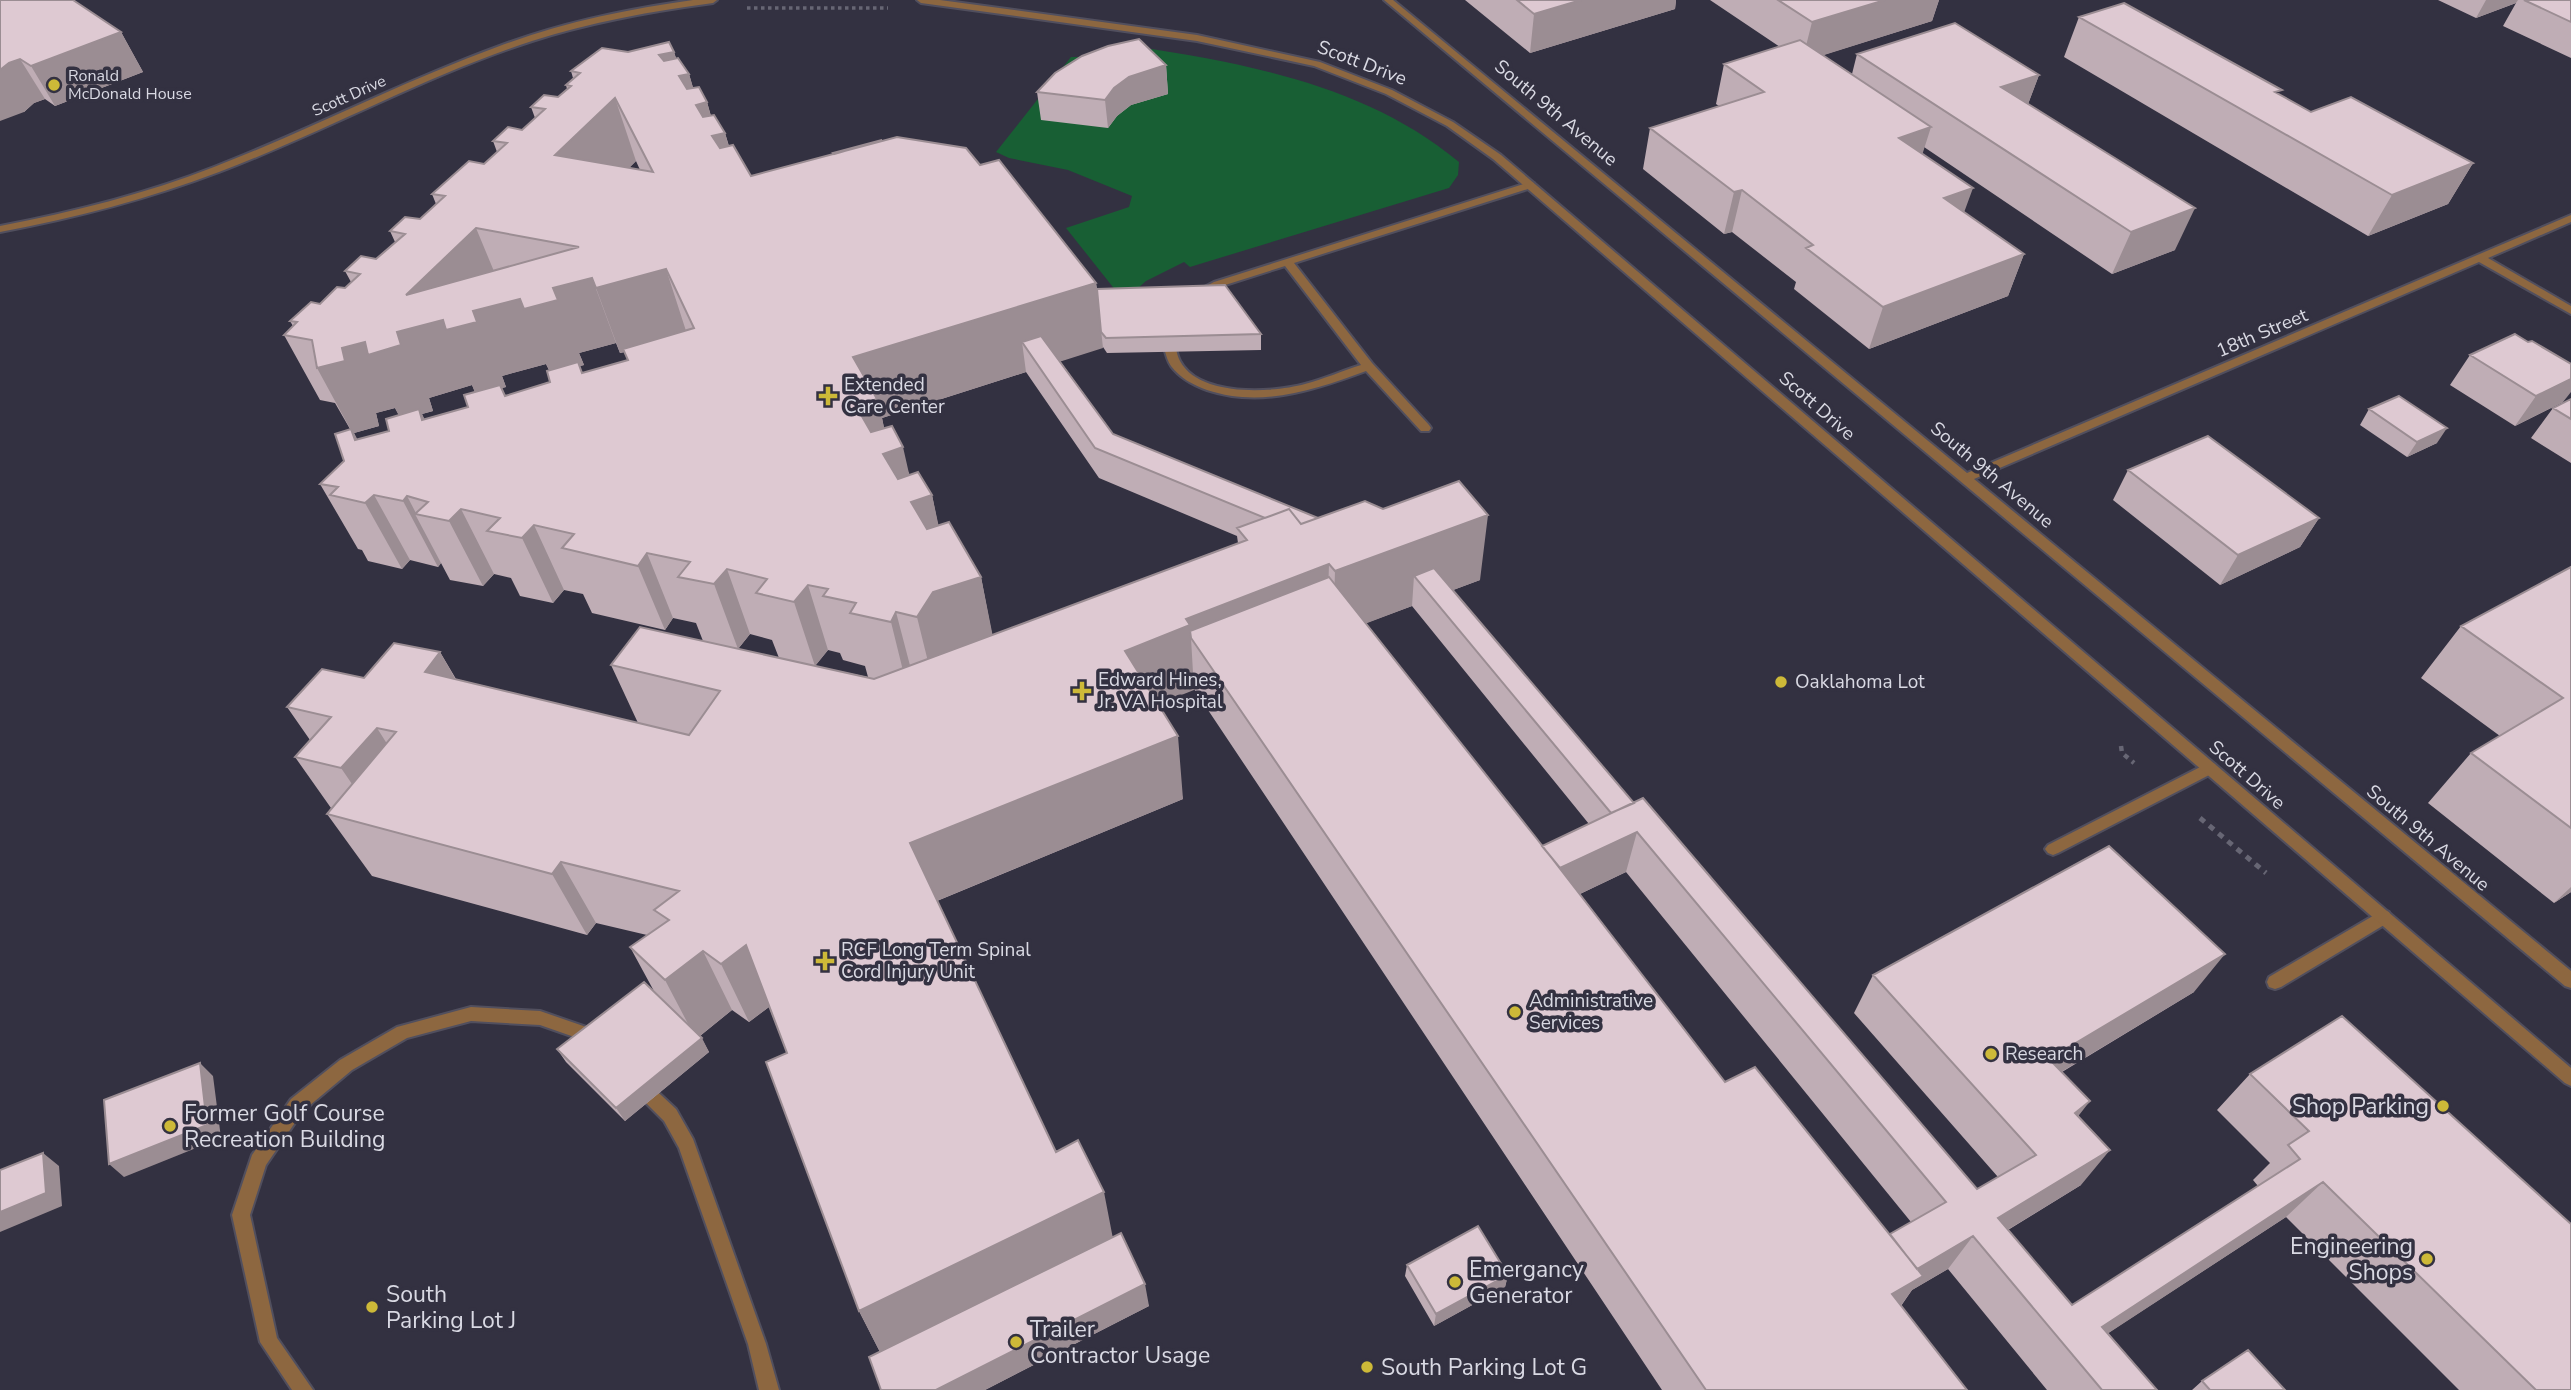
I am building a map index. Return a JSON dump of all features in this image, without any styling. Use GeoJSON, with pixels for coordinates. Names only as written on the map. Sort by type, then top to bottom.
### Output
{"type":"FeatureCollection","features":[{"type":"Feature","properties":{"kind":"street","name":"Scott Drive"},"geometry":{"type":"LineString","coordinates":[[0,229],[183,182],[504,47],[622,14],[713,0]]}},
{"type":"Feature","properties":{"kind":"street","name":"Scott Drive"},"geometry":{"type":"LineString","coordinates":[[921,0],[1197,38],[1317,64],[1389,92],[1450,124],[1497,157],[1530,185],[2571,1078]]}},
{"type":"Feature","properties":{"kind":"street","name":"South 9th Avenue"},"geometry":{"type":"LineString","coordinates":[[1388,0],[2571,981]]}},
{"type":"Feature","properties":{"kind":"street"},"geometry":{"type":"LineString","coordinates":[[1184,305],[1193,296],[1218,284],[1530,185]]}},
{"type":"Feature","properties":{"kind":"street","name":"18th Street"},"geometry":{"type":"LineString","coordinates":[[1966,478],[2571,218]]}},
{"type":"Feature","properties":{"kind":"street"},"geometry":{"type":"LineString","coordinates":[[2480,258],[2571,311]]}},
{"type":"Feature","properties":{"kind":"street"},"geometry":{"type":"LineString","coordinates":[[1287,262],[1368,366],[1425,428]]}},
{"type":"Feature","properties":{"kind":"street"},"geometry":{"type":"LineString","coordinates":[[1171,323],[1166,333],[1176,366],[1198,383],[1224,391],[1255,394],[1301,389],[1368,366]]}},
{"type":"Feature","properties":{"kind":"street"},"geometry":{"type":"LineString","coordinates":[[2053,849],[2210,768]]}},
{"type":"Feature","properties":{"kind":"street"},"geometry":{"type":"LineString","coordinates":[[2275,982],[2383,917]]}},
{"type":"Feature","properties":{"kind":"street"},"geometry":{"type":"LineString","coordinates":[[303,1390],[269,1342],[240,1215],[258,1161],[297,1105],[346,1065],[403,1032],[471,1014],[540,1018],[586,1034],[605,1052]]}},
{"type":"Feature","properties":{"kind":"street"},"geometry":{"type":"LineString","coordinates":[[623,1070],[670,1115],[687,1144],[757,1344],[769,1390]]}},
{"type":"Feature","properties":{"kind":"green space"},"geometry":{"type":"Polygon","coordinates":[[[1138,47],[1265,71],[1348,97],[1424,136],[1459,162],[1458,175],[1449,188],[1190,267],[1184,262],[1146,281],[1129,296],[1120,296],[1066,228],[1129,207],[1132,196],[1068,170],[1009,158],[996,152],[1071,57],[1093,57],[1138,47]]]}},
{"type":"Feature","properties":{"kind":"building"},"geometry":{"type":"Polygon","coordinates":[[[0,0],[73,0],[121,32],[31,66],[20,59],[0,70],[0,0]]]}},
{"type":"Feature","properties":{"kind":"building"},"geometry":{"type":"Polygon","coordinates":[[[1517,0],[1581,0],[1534,14],[1517,0]]]}},
{"type":"Feature","properties":{"kind":"building"},"geometry":{"type":"Polygon","coordinates":[[[1778,0],[1885,0],[1812,22],[1778,0]]]}},
{"type":"Feature","properties":{"kind":"building"},"geometry":{"type":"Polygon","coordinates":[[[2524,0],[2571,0],[2571,22],[2524,0]]]}},
{"type":"Feature","properties":{"kind":"building"},"geometry":{"type":"Polygon","coordinates":[[[2124,3],[2282,90],[2275,92],[2311,112],[2351,97],[2473,163],[2392,195],[2079,17],[2124,3]]]}},
{"type":"Feature","properties":{"kind":"building"},"geometry":{"type":"Polygon","coordinates":[[[1955,23],[2039,75],[2001,87],[2195,208],[2131,232],[1857,54],[1955,23]]]}},
{"type":"Feature","properties":{"kind":"building"},"geometry":{"type":"Polygon","coordinates":[[[1139,39],[1166,65],[1129,77],[1114,88],[1105,100],[1037,92],[1055,73],[1082,56],[1108,46],[1139,39]]]}},
{"type":"Feature","properties":{"kind":"building"},"geometry":{"type":"Polygon","coordinates":[[[1800,40],[1931,127],[1899,138],[1973,188],[1944,198],[2024,254],[1883,307],[1806,248],[1813,245],[1742,190],[1734,192],[1650,128],[1764,92],[1724,64],[1800,40]]]}},
{"type":"Feature","properties":{"kind":"building","name":"Extended Care Center"},"geometry":{"type":"Polygon","coordinates":[[[669,42],[674,52],[659,55],[664,61],[678,58],[689,74],[679,76],[687,89],[699,87],[707,102],[696,105],[703,117],[714,115],[725,133],[712,136],[720,148],[733,145],[751,176],[897,137],[966,148],[980,165],[999,160],[1096,283],[853,357],[877,399],[856,406],[871,432],[892,426],[903,447],[883,454],[898,479],[918,472],[932,495],[911,502],[927,529],[949,522],[981,577],[933,592],[917,617],[896,612],[891,622],[850,613],[856,603],[823,596],[828,589],[808,585],[794,602],[756,593],[767,579],[727,569],[714,584],[678,577],[690,562],[647,553],[638,566],[562,548],[574,534],[534,525],[522,538],[487,531],[500,518],[461,509],[449,521],[415,514],[428,502],[407,496],[403,501],[374,495],[365,503],[330,495],[338,487],[320,484],[344,461],[335,434],[351,429],[355,440],[389,431],[386,419],[419,409],[422,420],[468,407],[464,395],[500,385],[505,396],[550,382],[547,371],[578,362],[582,373],[628,360],[623,349],[694,328],[666,269],[596,288],[592,278],[553,288],[558,300],[524,309],[520,299],[473,311],[477,322],[446,330],[443,320],[397,332],[401,345],[368,355],[365,342],[342,348],[345,361],[317,368],[312,340],[284,335],[297,322],[290,321],[311,302],[320,304],[337,287],[345,288],[360,274],[345,271],[361,256],[376,259],[405,234],[390,231],[405,217],[420,219],[445,196],[432,194],[469,161],[484,164],[507,143],[493,141],[508,127],[522,130],[545,109],[531,107],[544,95],[558,97],[571,86],[566,85],[580,73],[571,71],[602,48],[628,52],[669,42]],[[615,98],[555,155],[653,172],[615,98]],[[476,228],[406,295],[579,247],[476,228]]]}},
{"type":"Feature","properties":{"kind":"building"},"geometry":{"type":"Polygon","coordinates":[[[882,140],[834,154],[833,153],[882,140]]]}},
{"type":"Feature","properties":{"kind":"building"},"geometry":{"type":"Polygon","coordinates":[[[1225,285],[1261,334],[1106,338],[1101,332],[1097,289],[1225,285]]]}},
{"type":"Feature","properties":{"kind":"building"},"geometry":{"type":"Polygon","coordinates":[[[2515,334],[2571,364],[2571,379],[2536,396],[2470,355],[2515,334]]]}},
{"type":"Feature","properties":{"kind":"building"},"geometry":{"type":"Polygon","coordinates":[[[1041,336],[1113,434],[1318,518],[1301,524],[1289,509],[1265,518],[1095,448],[1022,342],[1041,336]]]}},
{"type":"Feature","properties":{"kind":"building"},"geometry":{"type":"Polygon","coordinates":[[[2399,396],[2447,428],[2417,442],[2369,409],[2399,396]]]}},
{"type":"Feature","properties":{"kind":"building"},"geometry":{"type":"Polygon","coordinates":[[[2571,399],[2571,419],[2553,408],[2571,399]]]}},
{"type":"Feature","properties":{"kind":"building"},"geometry":{"type":"Polygon","coordinates":[[[2208,436],[2319,518],[2238,555],[2128,470],[2208,436]]]}},
{"type":"Feature","properties":{"kind":"building","name":"RCF Long Term Spinal Cord Injury Unit"},"geometry":{"type":"Polygon","coordinates":[[[1459,481],[1488,515],[1335,571],[1329,564],[1186,619],[1190,625],[1125,651],[1178,736],[910,843],[1056,1152],[1078,1140],[1104,1192],[859,1311],[766,1062],[787,1053],[746,945],[721,964],[703,951],[665,980],[630,947],[669,920],[654,910],[679,891],[561,862],[552,874],[327,814],[396,732],[377,728],[341,768],[295,757],[331,717],[287,707],[322,669],[364,678],[394,643],[440,652],[425,672],[689,735],[720,691],[611,665],[640,627],[874,679],[1247,540],[1237,528],[1289,509],[1301,524],[1365,501],[1383,509],[1459,481]]]}},
{"type":"Feature","properties":{"kind":"building"},"geometry":{"type":"Polygon","coordinates":[[[2571,567],[2571,828],[2471,753],[2563,698],[2461,626],[2571,567]]]}},
{"type":"Feature","properties":{"kind":"building"},"geometry":{"type":"Polygon","coordinates":[[[1434,568],[1634,803],[1611,813],[1414,576],[1434,568]]]}},
{"type":"Feature","properties":{"kind":"building","name":"Administrative Services"},"geometry":{"type":"Polygon","coordinates":[[[1329,577],[1725,1082],[1755,1067],[1923,1276],[1892,1294],[1967,1390],[1706,1390],[1191,638],[1190,631],[1329,577]]]}},
{"type":"Feature","properties":{"kind":"building"},"geometry":{"type":"Polygon","coordinates":[[[1643,798],[1977,1189],[2036,1155],[1873,975],[2109,846],[2225,954],[2049,1059],[2090,1101],[2075,1113],[2110,1150],[1998,1218],[2072,1305],[2300,1159],[2288,1145],[2309,1131],[2250,1074],[2342,1016],[2571,1224],[2571,1390],[2536,1390],[2323,1182],[2102,1327],[2157,1390],[2102,1390],[1973,1236],[1917,1269],[1890,1234],[1946,1202],[1637,832],[1560,868],[1542,846],[1643,798]]]}},
{"type":"Feature","properties":{"kind":"building"},"geometry":{"type":"Polygon","coordinates":[[[644,982],[702,1038],[616,1108],[557,1049],[644,982]]]}},
{"type":"Feature","properties":{"kind":"building","name":"Former Golf Course Recreation Building"},"geometry":{"type":"Polygon","coordinates":[[[200,1063],[207,1125],[109,1164],[104,1100],[200,1063]]]}},
{"type":"Feature","properties":{"kind":"building"},"geometry":{"type":"Polygon","coordinates":[[[43,1153],[46,1193],[0,1212],[0,1170],[43,1153]]]}},
{"type":"Feature","properties":{"kind":"building","name":"Emergancy Generator"},"geometry":{"type":"Polygon","coordinates":[[[1478,1226],[1508,1275],[1436,1314],[1407,1265],[1478,1226]]]}},
{"type":"Feature","properties":{"kind":"building"},"geometry":{"type":"Polygon","coordinates":[[[1121,1233],[1145,1284],[936,1390],[881,1390],[869,1357],[1121,1233]]]}},
{"type":"Feature","properties":{"kind":"building"},"geometry":{"type":"Polygon","coordinates":[[[2248,1350],[2285,1390],[2210,1390],[2202,1381],[2248,1350]]]}},
{"type":"Feature","properties":{"kind":"place","name":"Ronald McDonald House"},"geometry":{"type":"Point","coordinates":[54,85]}},
{"type":"Feature","properties":{"kind":"place","name":"Extended Care Center"},"geometry":{"type":"Point","coordinates":[828,396]}},
{"type":"Feature","properties":{"kind":"place","name":"Oaklahoma Lot"},"geometry":{"type":"Point","coordinates":[1781,682]}},
{"type":"Feature","properties":{"kind":"place","name":"Edward Hines, Jr. VA Hospital"},"geometry":{"type":"Point","coordinates":[1082,691]}},
{"type":"Feature","properties":{"kind":"place","name":"RCF Long Term Spinal Cord Injury Unit"},"geometry":{"type":"Point","coordinates":[825,961]}},
{"type":"Feature","properties":{"kind":"place","name":"Administrative Services"},"geometry":{"type":"Point","coordinates":[1515,1012]}},
{"type":"Feature","properties":{"kind":"place","name":"Research"},"geometry":{"type":"Point","coordinates":[1991,1054]}},
{"type":"Feature","properties":{"kind":"place","name":"Shop Parking"},"geometry":{"type":"Point","coordinates":[2443,1106]}},
{"type":"Feature","properties":{"kind":"place","name":"Former Golf Course Recreation Building"},"geometry":{"type":"Point","coordinates":[170,1126]}},
{"type":"Feature","properties":{"kind":"place","name":"Engineering Shops"},"geometry":{"type":"Point","coordinates":[2427,1259]}},
{"type":"Feature","properties":{"kind":"place","name":"Emergancy Generator"},"geometry":{"type":"Point","coordinates":[1455,1282]}},
{"type":"Feature","properties":{"kind":"place","name":"South Parking Lot J"},"geometry":{"type":"Point","coordinates":[372,1307]}},
{"type":"Feature","properties":{"kind":"place","name":"Trailer Contractor Usage"},"geometry":{"type":"Point","coordinates":[1016,1342]}},
{"type":"Feature","properties":{"kind":"place","name":"South Parking Lot G"},"geometry":{"type":"Point","coordinates":[1367,1367]}}]}
